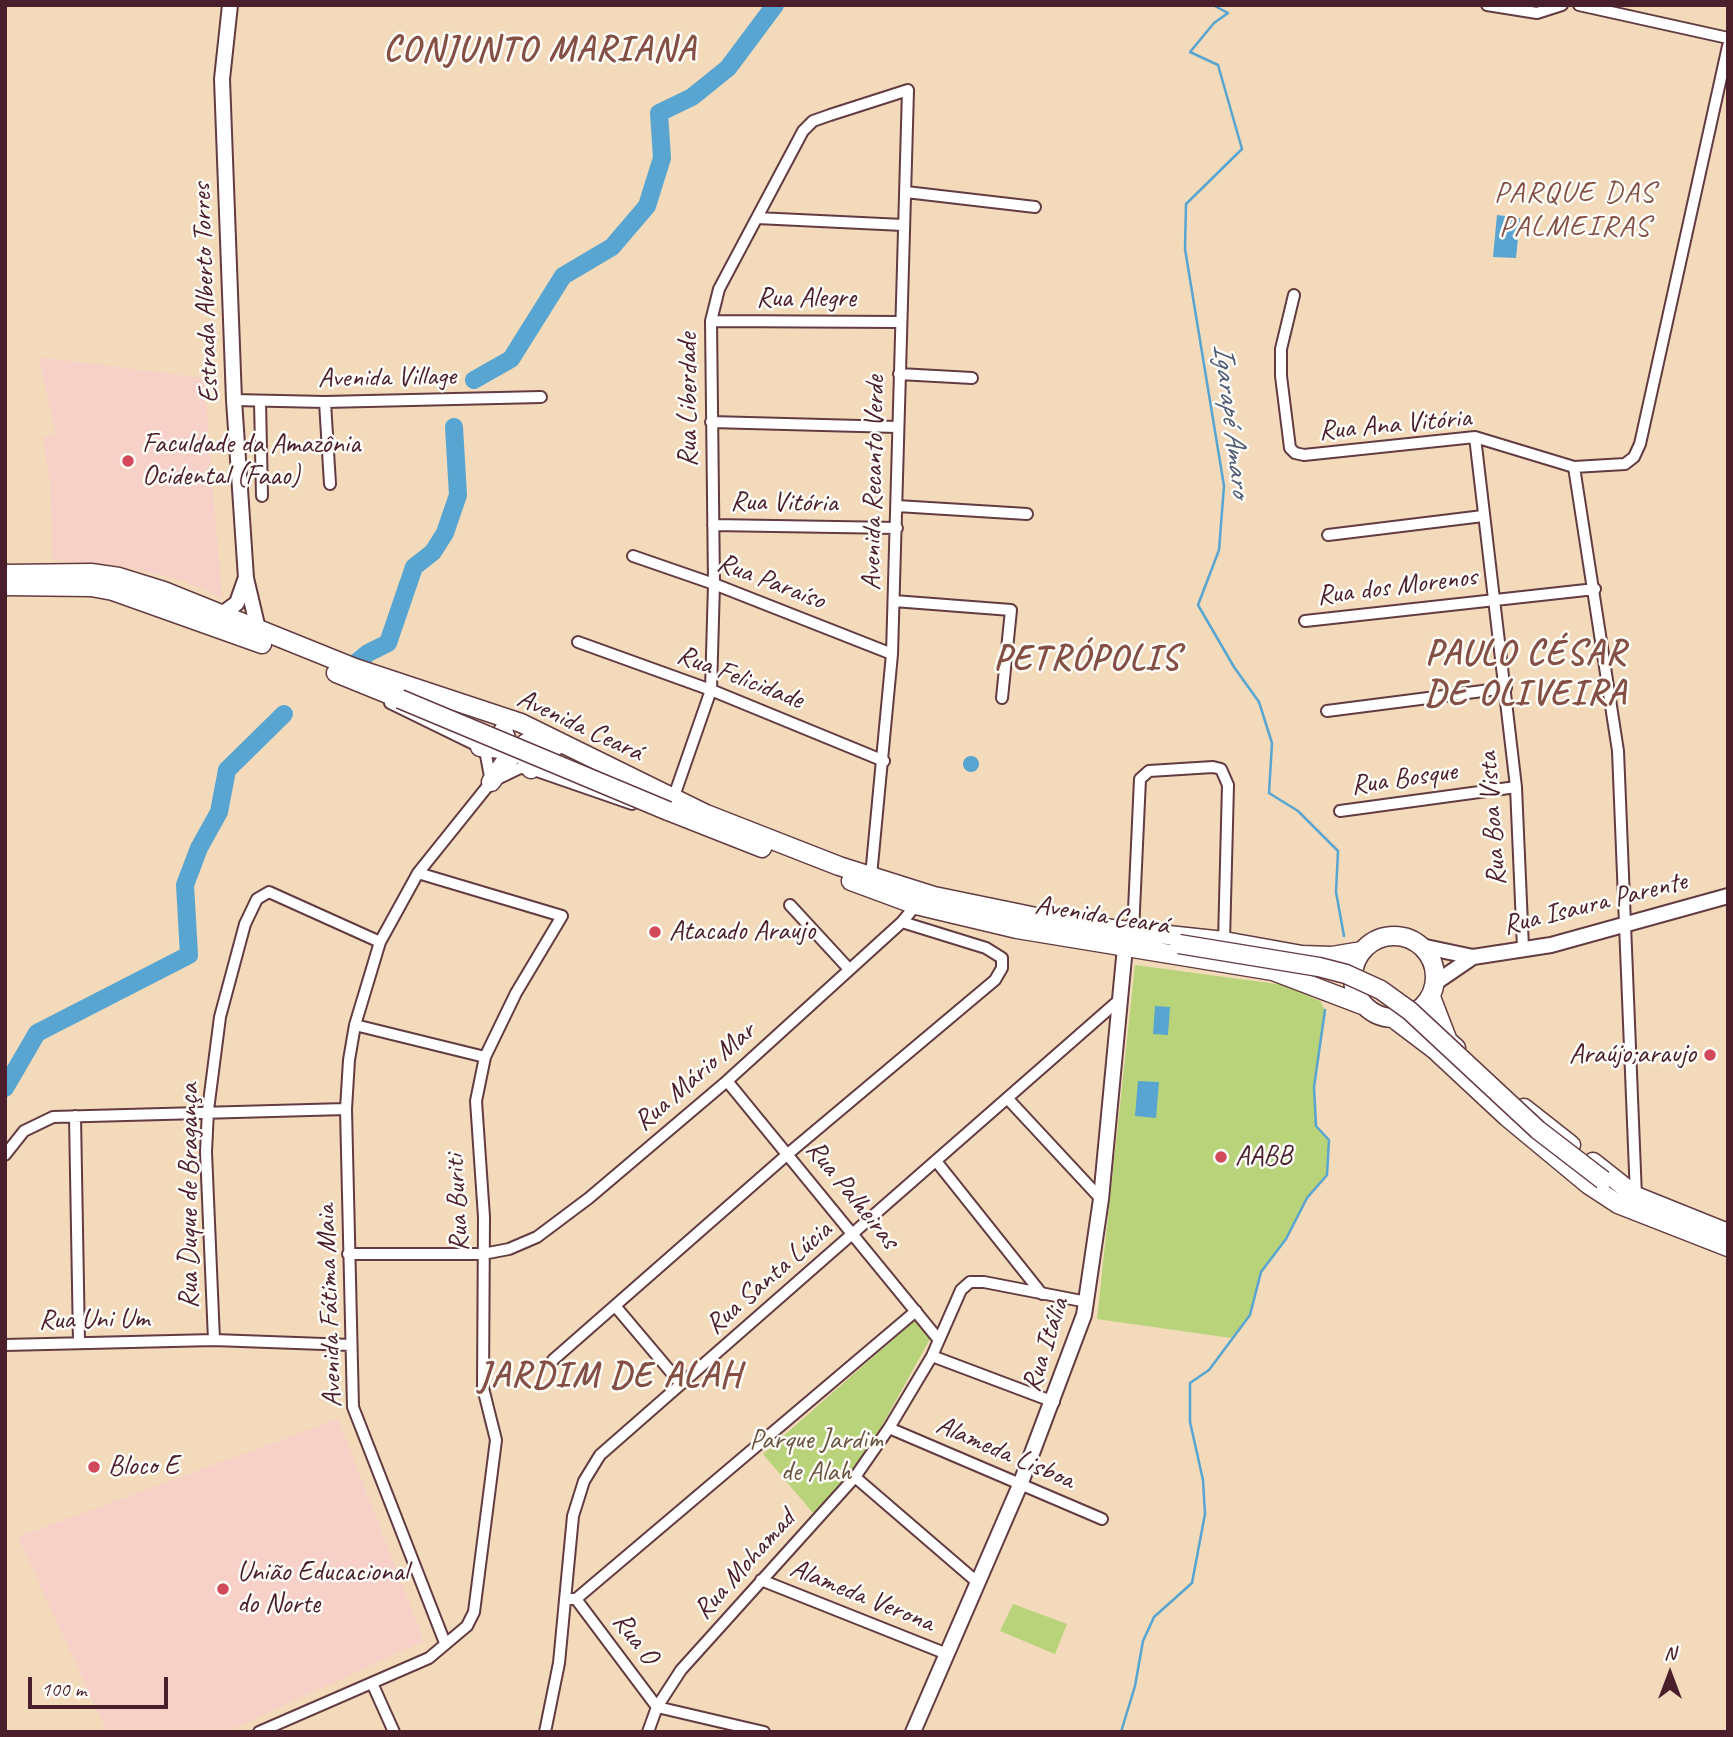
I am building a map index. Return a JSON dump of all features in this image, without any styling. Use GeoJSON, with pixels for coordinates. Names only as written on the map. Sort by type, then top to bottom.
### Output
{"type":"FeatureCollection","features":[{"type":"Feature","properties":{"kind":"main road","name":"Avenida Ceará"},"geometry":{"type":"LineString","coordinates":[[5,574],[91,573],[120,577],[440,698],[521,723],[589,757],[672,808],[934,896],[1133,937],[1273,971],[1365,1006]]}},
{"type":"Feature","properties":{"kind":"main road","name":"Avenida Ceará"},"geometry":{"type":"LineString","coordinates":[[5,586],[91,587],[135,597],[358,682],[916,905],[1017,929],[1133,937]]}},
{"type":"Feature","properties":{"kind":"main road"},"geometry":{"type":"LineString","coordinates":[[440,698],[495,723],[504,732],[506,738],[502,749],[480,747]]}},
{"type":"Feature","properties":{"kind":"main road"},"geometry":{"type":"LineString","coordinates":[[491,782],[520,747],[534,743],[544,742],[589,757]]}},
{"type":"Feature","properties":{"kind":"main road"},"geometry":{"type":"LineString","coordinates":[[531,769],[526,758],[534,743]]}},
{"type":"Feature","properties":{"kind":"main road"},"geometry":{"type":"LineString","coordinates":[[1433,990],[1415,1013],[1393,1018],[1378,1015],[1365,1006],[1357,994],[1353,979],[1355,964],[1362,951],[1374,941],[1388,936],[1404,937],[1421,946],[1432,960],[1433,990],[1448,1041],[1508,1095],[1633,1194]]}},
{"type":"Feature","properties":{"kind":"main road"},"geometry":{"type":"LineString","coordinates":[[1133,937],[1224,941],[1316,956],[1362,951]]}},
{"type":"Feature","properties":{"kind":"main road"},"geometry":{"type":"LineString","coordinates":[[1133,937],[1319,967],[1346,974],[1381,990],[1410,1011],[1538,1130],[1603,1180],[1728,1233]]}},
{"type":"Feature","properties":{"kind":"main road"},"geometry":{"type":"LineString","coordinates":[[1393,1018],[1434,1049],[1507,1117],[1588,1185],[1618,1204],[1692,1236],[1728,1247]]}},
{"type":"Feature","properties":{"kind":"street","name":"Estrada Alberto Torres"},"geometry":{"type":"LineString","coordinates":[[230,5],[222,79],[234,400],[246,578],[258,629]]}},
{"type":"Feature","properties":{"kind":"street"},"geometry":{"type":"LineString","coordinates":[[1486,5],[1537,13],[1562,5]]}},
{"type":"Feature","properties":{"kind":"street"},"geometry":{"type":"LineString","coordinates":[[1579,5],[1728,38]]}},
{"type":"Feature","properties":{"kind":"street"},"geometry":{"type":"LineString","coordinates":[[1633,1194],[1618,751],[1574,467],[1625,464],[1634,457],[1640,444],[1728,46]]}},
{"type":"Feature","properties":{"kind":"street","name":"Avenida Recanto Verde"},"geometry":{"type":"LineString","coordinates":[[871,876],[884,761],[892,654],[908,90]]}},
{"type":"Feature","properties":{"kind":"street","name":"Rua Liberdade"},"geometry":{"type":"LineString","coordinates":[[672,808],[712,690],[712,321],[719,289],[791,151],[813,121],[908,90]]}},
{"type":"Feature","properties":{"kind":"street"},"geometry":{"type":"LineString","coordinates":[[906,192],[1035,207]]}},
{"type":"Feature","properties":{"kind":"street"},"geometry":{"type":"LineString","coordinates":[[757,218],[903,225]]}},
{"type":"Feature","properties":{"kind":"street","name":"Rua Ana Vitória"},"geometry":{"type":"LineString","coordinates":[[1294,295],[1281,349],[1281,376],[1290,448],[1294,453],[1304,455],[1475,437],[1574,467]]}},
{"type":"Feature","properties":{"kind":"street","name":"Rua Alegre"},"geometry":{"type":"LineString","coordinates":[[712,321],[900,322]]}},
{"type":"Feature","properties":{"kind":"street"},"geometry":{"type":"LineString","coordinates":[[899,374],[972,378]]}},
{"type":"Feature","properties":{"kind":"street","name":"Avenida Village"},"geometry":{"type":"LineString","coordinates":[[234,400],[325,402],[541,397]]}},
{"type":"Feature","properties":{"kind":"street"},"geometry":{"type":"LineString","coordinates":[[260,401],[262,496]]}},
{"type":"Feature","properties":{"kind":"street"},"geometry":{"type":"LineString","coordinates":[[325,402],[330,484]]}},
{"type":"Feature","properties":{"kind":"street"},"geometry":{"type":"LineString","coordinates":[[711,422],[897,427]]}},
{"type":"Feature","properties":{"kind":"street","name":"Rua Boa Vista"},"geometry":{"type":"LineString","coordinates":[[1475,437],[1516,787],[1523,948]]}},
{"type":"Feature","properties":{"kind":"street"},"geometry":{"type":"LineString","coordinates":[[897,506],[1027,514]]}},
{"type":"Feature","properties":{"kind":"street"},"geometry":{"type":"LineString","coordinates":[[1328,535],[1483,516]]}},
{"type":"Feature","properties":{"kind":"street","name":"Rua Vitória"},"geometry":{"type":"LineString","coordinates":[[713,525],[897,528]]}},
{"type":"Feature","properties":{"kind":"street","name":"Rua Paraíso"},"geometry":{"type":"LineString","coordinates":[[633,556],[714,584],[892,654]]}},
{"type":"Feature","properties":{"kind":"street"},"geometry":{"type":"LineString","coordinates":[[222,614],[237,603],[246,578]]}},
{"type":"Feature","properties":{"kind":"street","name":"Rua dos Morenos"},"geometry":{"type":"LineString","coordinates":[[1305,621],[1494,598],[1595,589]]}},
{"type":"Feature","properties":{"kind":"street"},"geometry":{"type":"LineString","coordinates":[[894,601],[1011,610],[1002,698]]}},
{"type":"Feature","properties":{"kind":"street","name":"Rua Felicidade"},"geometry":{"type":"LineString","coordinates":[[578,642],[712,690],[884,761]]}},
{"type":"Feature","properties":{"kind":"street","name":"Avenida Ceará"},"geometry":{"type":"LineString","coordinates":[[358,682],[395,706],[480,747]]}},
{"type":"Feature","properties":{"kind":"street"},"geometry":{"type":"LineString","coordinates":[[1327,711],[1506,688]]}},
{"type":"Feature","properties":{"kind":"street"},"geometry":{"type":"LineString","coordinates":[[480,747],[486,755],[491,782],[520,768],[531,769]]}},
{"type":"Feature","properties":{"kind":"street"},"geometry":{"type":"LineString","coordinates":[[1133,937],[1140,779],[1149,771],[1213,767],[1221,769],[1228,785],[1224,941]]}},
{"type":"Feature","properties":{"kind":"street","name":"Avenida Ceará"},"geometry":{"type":"LineString","coordinates":[[531,769],[628,803],[672,808]]}},
{"type":"Feature","properties":{"kind":"street","name":"Avenida Fátima Maia"},"geometry":{"type":"LineString","coordinates":[[445,1643],[354,1407],[346,1109],[349,1060],[355,1025],[380,943],[418,873],[491,782]]}},
{"type":"Feature","properties":{"kind":"street","name":"Rua Bosque"},"geometry":{"type":"LineString","coordinates":[[1340,811],[1516,787]]}},
{"type":"Feature","properties":{"kind":"street","name":"Rua Buriti"},"geometry":{"type":"LineString","coordinates":[[418,873],[562,916],[516,993],[485,1057],[475,1116],[484,1217],[483,1388],[496,1440],[474,1612],[467,1626],[445,1643]]}},
{"type":"Feature","properties":{"kind":"street","name":"Rua Duque de Bragança"},"geometry":{"type":"LineString","coordinates":[[214,1340],[206,1152],[208,1110],[220,1017],[245,924],[257,899],[264,893],[280,895],[380,943]]}},
{"type":"Feature","properties":{"kind":"street","name":"Rua Isaura Parente"},"geometry":{"type":"LineString","coordinates":[[1421,946],[1473,957],[1551,945],[1728,896]]}},
{"type":"Feature","properties":{"kind":"street"},"geometry":{"type":"LineString","coordinates":[[790,905],[849,969]]}},
{"type":"Feature","properties":{"kind":"street","name":"Rua Mário Mar"},"geometry":{"type":"LineString","coordinates":[[348,1254],[484,1254],[509,1249],[537,1237],[589,1198],[727,1081],[902,922],[916,905]]}},
{"type":"Feature","properties":{"kind":"street"},"geometry":{"type":"LineString","coordinates":[[553,1360],[789,1153],[995,980],[1002,968],[1002,958],[986,948],[902,922]]}},
{"type":"Feature","properties":{"kind":"street","name":"Rua Itália"},"geometry":{"type":"LineString","coordinates":[[913,1732],[1054,1402],[1087,1302],[1101,1199],[1118,1001],[1133,937]]}},
{"type":"Feature","properties":{"kind":"street","name":"Rua Isaura Parente"},"geometry":{"type":"LineString","coordinates":[[1433,990],[1473,957]]}},
{"type":"Feature","properties":{"kind":"street","name":"Rua Santa Lúcia"},"geometry":{"type":"LineString","coordinates":[[545,1732],[571,1599],[573,1516],[588,1473],[600,1455],[1118,1001]]}},
{"type":"Feature","properties":{"kind":"street"},"geometry":{"type":"LineString","coordinates":[[355,1025],[485,1057]]}},
{"type":"Feature","properties":{"kind":"street","name":"Rua Palheiras"},"geometry":{"type":"LineString","coordinates":[[727,1081],[789,1153],[939,1339]]}},
{"type":"Feature","properties":{"kind":"street"},"geometry":{"type":"LineString","coordinates":[[1008,1100],[1101,1199]]}},
{"type":"Feature","properties":{"kind":"street"},"geometry":{"type":"LineString","coordinates":[[5,1155],[32,1125],[52,1117],[208,1110],[346,1109]]}},
{"type":"Feature","properties":{"kind":"street"},"geometry":{"type":"LineString","coordinates":[[75,1116],[79,1342]]}},
{"type":"Feature","properties":{"kind":"street"},"geometry":{"type":"LineString","coordinates":[[936,1161],[1042,1294]]}},
{"type":"Feature","properties":{"kind":"street","name":"Rua Mohamad"},"geometry":{"type":"LineString","coordinates":[[648,1732],[657,1707],[677,1676],[855,1477],[889,1428],[932,1356],[961,1290],[971,1282],[1087,1302]]}},
{"type":"Feature","properties":{"kind":"street"},"geometry":{"type":"LineString","coordinates":[[616,1307],[681,1384]]}},
{"type":"Feature","properties":{"kind":"street"},"geometry":{"type":"LineString","coordinates":[[571,1599],[916,1311]]}},
{"type":"Feature","properties":{"kind":"street","name":"Rua Uni Um"},"geometry":{"type":"LineString","coordinates":[[5,1345],[214,1340],[351,1345]]}},
{"type":"Feature","properties":{"kind":"street"},"geometry":{"type":"LineString","coordinates":[[932,1356],[1054,1402]]}},
{"type":"Feature","properties":{"kind":"street","name":"Alameda Lisboa"},"geometry":{"type":"LineString","coordinates":[[889,1428],[1102,1519]]}},
{"type":"Feature","properties":{"kind":"street"},"geometry":{"type":"LineString","coordinates":[[855,1477],[977,1582]]}},
{"type":"Feature","properties":{"kind":"street","name":"Alameda Verona"},"geometry":{"type":"LineString","coordinates":[[761,1580],[947,1654]]}},
{"type":"Feature","properties":{"kind":"street","name":"Rua O"},"geometry":{"type":"LineString","coordinates":[[571,1599],[657,1707]]}},
{"type":"Feature","properties":{"kind":"street"},"geometry":{"type":"LineString","coordinates":[[259,1732],[429,1658],[445,1643]]}},
{"type":"Feature","properties":{"kind":"street"},"geometry":{"type":"LineString","coordinates":[[372,1683],[394,1732]]}},
{"type":"Feature","properties":{"kind":"street"},"geometry":{"type":"LineString","coordinates":[[657,1707],[764,1732]]}},
{"type":"Feature","properties":{"kind":"street"},"geometry":{"type":"LineString","coordinates":[[290,1720],[295,1732]]}},
{"type":"Feature","properties":{"kind":"shaded area","name":"Faculdade da Amazônia Ocidental (Faao)"},"geometry":{"type":"Polygon","coordinates":[[[38,357],[204,378],[222,598],[184,581],[121,566],[53,560],[50,483],[43,438],[56,433],[38,357]]]}},
{"type":"Feature","properties":{"kind":"shaded area","name":"União Educacional do Norte"},"geometry":{"type":"Polygon","coordinates":[[[338,1419],[424,1641],[226,1732],[107,1732],[18,1537],[338,1419]]]}},
{"type":"Feature","properties":{"kind":"green space","name":"AABB"},"geometry":{"type":"Polygon","coordinates":[[[1135,965],[1284,985],[1320,1001],[1325,1010],[1314,1087],[1316,1126],[1329,1140],[1327,1175],[1307,1198],[1286,1239],[1261,1272],[1250,1315],[1231,1338],[1097,1319],[1135,965]]]}},
{"type":"Feature","properties":{"kind":"green space","name":"Parque Jardim de Alah"},"geometry":{"type":"Polygon","coordinates":[[[915,1320],[930,1339],[879,1431],[850,1475],[814,1514],[763,1454],[915,1320]]]}},
{"type":"Feature","properties":{"kind":"green space"},"geometry":{"type":"Polygon","coordinates":[[[1013,1604],[1067,1624],[1055,1654],[1000,1631],[1013,1604]]]}},
{"type":"Feature","properties":{"kind":"water"},"geometry":{"type":"Polygon","coordinates":[[[1497,215],[1520,218],[1516,258],[1493,257],[1497,215]]]}},
{"type":"Feature","properties":{"kind":"water"},"geometry":{"type":"Polygon","coordinates":[[[971,756],[979,764],[971,772],[963,764],[971,756]]]}},
{"type":"Feature","properties":{"kind":"water"},"geometry":{"type":"Polygon","coordinates":[[[1155,1006],[1170,1007],[1168,1035],[1153,1034],[1155,1006]]]}},
{"type":"Feature","properties":{"kind":"water"},"geometry":{"type":"Polygon","coordinates":[[[1138,1081],[1159,1082],[1156,1118],[1135,1116],[1138,1081]]]}},
{"type":"Feature","properties":{"kind":"waterway"},"geometry":{"type":"LineString","coordinates":[[474,380],[511,359],[563,276],[612,247],[647,206],[662,158],[659,113],[692,97],[728,68],[775,5]]}},
{"type":"Feature","properties":{"kind":"waterway","name":"Igarapé Amaro"},"geometry":{"type":"LineString","coordinates":[[1213,5],[1228,13],[1214,23],[1190,52],[1218,65],[1242,149],[1186,204],[1185,249],[1224,486],[1219,550],[1198,605],[1234,667],[1259,702],[1272,743],[1269,793],[1298,811],[1338,851],[1336,892],[1344,936]]}},
{"type":"Feature","properties":{"kind":"waterway"},"geometry":{"type":"LineString","coordinates":[[351,667],[368,653],[388,643],[414,567],[433,552],[445,533],[458,495],[454,427]]}},
{"type":"Feature","properties":{"kind":"waterway"},"geometry":{"type":"LineString","coordinates":[[5,1088],[37,1033],[189,955],[185,885],[199,848],[219,812],[227,770],[284,714]]}},
{"type":"Feature","properties":{"kind":"waterway","name":"Igarapé Amaro"},"geometry":{"type":"LineString","coordinates":[[1121,1732],[1135,1686],[1143,1641],[1154,1617],[1192,1583],[1205,1514],[1203,1480],[1190,1422],[1190,1383],[1209,1370],[1250,1315],[1261,1272],[1286,1239],[1307,1198],[1327,1175],[1329,1140],[1316,1126],[1314,1087],[1325,1010]]}},
{"type":"Feature","properties":{"kind":"place","name":"Faculdade da Amazônia Ocidental (Faao)"},"geometry":{"type":"Point","coordinates":[128,461]}},
{"type":"Feature","properties":{"kind":"place","name":"Atacado Araujo"},"geometry":{"type":"Point","coordinates":[655,932]}},
{"type":"Feature","properties":{"kind":"place","name":"Araújo;araujo"},"geometry":{"type":"Point","coordinates":[1710,1055]}},
{"type":"Feature","properties":{"kind":"place","name":"AABB"},"geometry":{"type":"Point","coordinates":[1221,1157]}},
{"type":"Feature","properties":{"kind":"place","name":"Bloco E"},"geometry":{"type":"Point","coordinates":[94,1467]}},
{"type":"Feature","properties":{"kind":"place","name":"União Educacional do Norte"},"geometry":{"type":"Point","coordinates":[223,1589]}},
{"type":"Feature","properties":{"kind":"district","name":"CONJUNTO MARIANA"},"geometry":{"type":"Point","coordinates":[540,51]}},
{"type":"Feature","properties":{"kind":"district","name":"PARQUE DAS PALMEIRAS"},"geometry":{"type":"Point","coordinates":[1575,210]}},
{"type":"Feature","properties":{"kind":"district","name":"PETRÓPOLIS"},"geometry":{"type":"Point","coordinates":[1087,660]}},
{"type":"Feature","properties":{"kind":"district","name":"PAULO CÉSAR DE OLIVEIRA"},"geometry":{"type":"Point","coordinates":[1526,675]}},
{"type":"Feature","properties":{"kind":"district","name":"JARDIM DE ALAH"},"geometry":{"type":"Point","coordinates":[610,1377]}}]}
